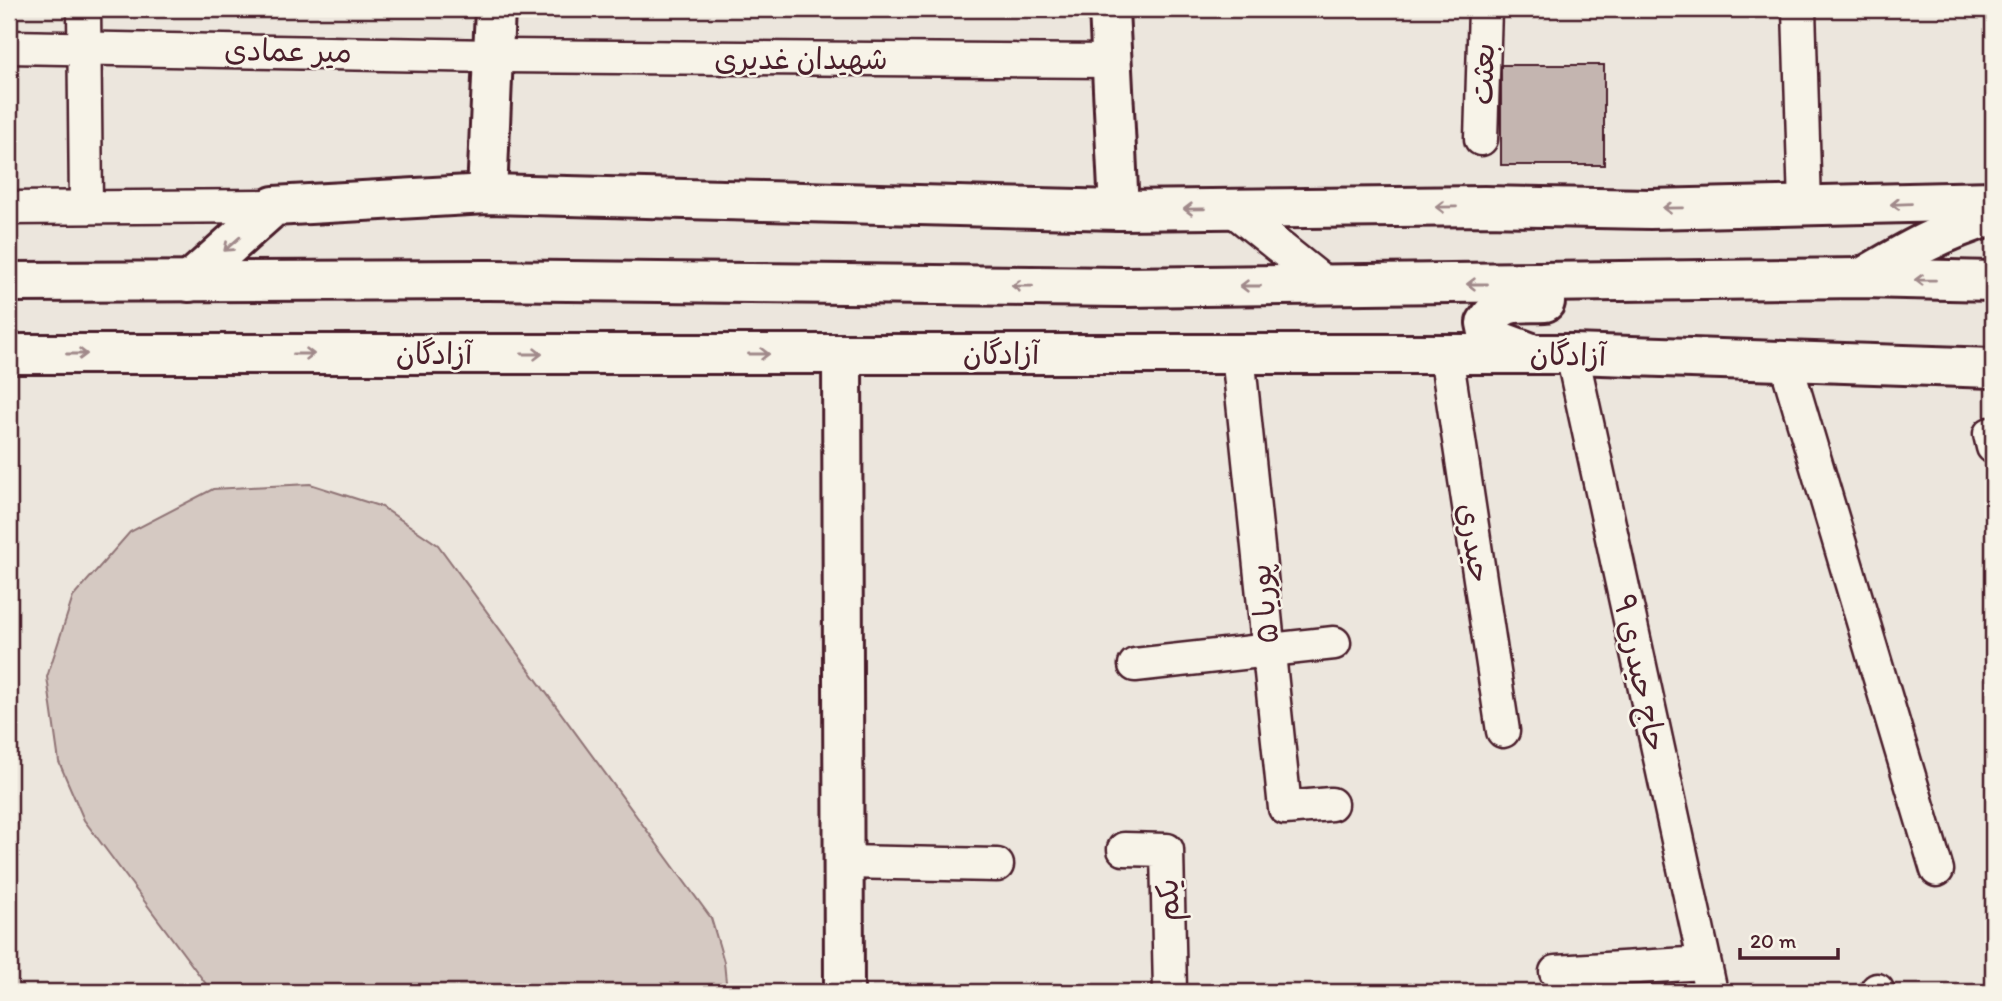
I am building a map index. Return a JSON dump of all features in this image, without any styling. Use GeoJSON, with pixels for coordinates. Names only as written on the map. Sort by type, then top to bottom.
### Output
{"type":"FeatureCollection","features":[{"type":"Feature","properties":{"kind":"main road"},"geometry":{"type":"LineString","coordinates":[[487,194],[495,9]]}},
{"type":"Feature","properties":{"kind":"main road"},"geometry":{"type":"LineString","coordinates":[[1109,9],[1119,210]]}},
{"type":"Feature","properties":{"kind":"main road"},"geometry":{"type":"LineString","coordinates":[[189,282],[274,206],[487,194],[1119,210],[1805,206],[1993,201]]}},
{"type":"Feature","properties":{"kind":"main road"},"geometry":{"type":"LineString","coordinates":[[1862,278],[1914,247],[1969,223],[1993,216]]}},
{"type":"Feature","properties":{"kind":"main road"},"geometry":{"type":"LineString","coordinates":[[9,282],[488,280],[1123,287],[1862,278],[1993,281]]}},
{"type":"Feature","properties":{"kind":"main road"},"geometry":{"type":"LineString","coordinates":[[1554,354],[1489,337],[1486,323],[1496,308],[1509,303],[1685,295],[1723,281]]}},
{"type":"Feature","properties":{"kind":"main road","name":"آزادگان"},"geometry":{"type":"LineString","coordinates":[[9,354],[1554,354],[1993,368]]}},
{"type":"Feature","properties":{"kind":"main road"},"geometry":{"type":"LineString","coordinates":[[842,354],[844,992]]}},
{"type":"Feature","properties":{"kind":"street"},"geometry":{"type":"LineString","coordinates":[[84,9],[86,206]]}},
{"type":"Feature","properties":{"kind":"street","name":"بعثت"},"geometry":{"type":"LineString","coordinates":[[1481,139],[1485,9]]}},
{"type":"Feature","properties":{"kind":"street"},"geometry":{"type":"LineString","coordinates":[[1800,9],[1805,206]]}},
{"type":"Feature","properties":{"kind":"street","name":"میر عمادی"},"geometry":{"type":"LineString","coordinates":[[9,47],[84,46],[493,56]]}},
{"type":"Feature","properties":{"kind":"street","name":"شهیدان غدیری"},"geometry":{"type":"LineString","coordinates":[[493,56],[1110,61]]}},
{"type":"Feature","properties":{"kind":"street"},"geometry":{"type":"LineString","coordinates":[[9,208],[274,206]]}},
{"type":"Feature","properties":{"kind":"street"},"geometry":{"type":"LineString","coordinates":[[1232,209],[1327,285]]}},
{"type":"Feature","properties":{"kind":"street","name":"پوریا ۵"},"geometry":{"type":"LineString","coordinates":[[1238,354],[1285,808],[1331,804]]}},
{"type":"Feature","properties":{"kind":"street","name":"حیدری"},"geometry":{"type":"LineString","coordinates":[[1446,354],[1503,731]]}},
{"type":"Feature","properties":{"kind":"street","name":"حاج حیدری ۹"},"geometry":{"type":"LineString","coordinates":[[1554,354],[1708,978]]}},
{"type":"Feature","properties":{"kind":"street"},"geometry":{"type":"LineString","coordinates":[[1786,363],[1937,870]]}},
{"type":"Feature","properties":{"kind":"street"},"geometry":{"type":"LineString","coordinates":[[1135,665],[1334,643]]}},
{"type":"Feature","properties":{"kind":"street","name":"یکم"},"geometry":{"type":"LineString","coordinates":[[1124,849],[1167,850],[1170,992]]}},
{"type":"Feature","properties":{"kind":"street"},"geometry":{"type":"LineString","coordinates":[[844,862],[997,865]]}},
{"type":"Feature","properties":{"kind":"street"},"geometry":{"type":"LineString","coordinates":[[1556,972],[1708,978]]}},
{"type":"Feature","properties":{"kind":"shaded area"},"geometry":{"type":"Polygon","coordinates":[[[310,484],[382,507],[438,545],[711,918],[724,962],[727,992],[212,992],[84,820],[59,762],[47,677],[73,597],[130,532],[213,489],[310,484]]]}},
{"type":"Feature","properties":{"kind":"building"},"geometry":{"type":"Polygon","coordinates":[[[1501,65],[1604,65],[1604,165],[1501,165],[1501,65]]]}}]}
